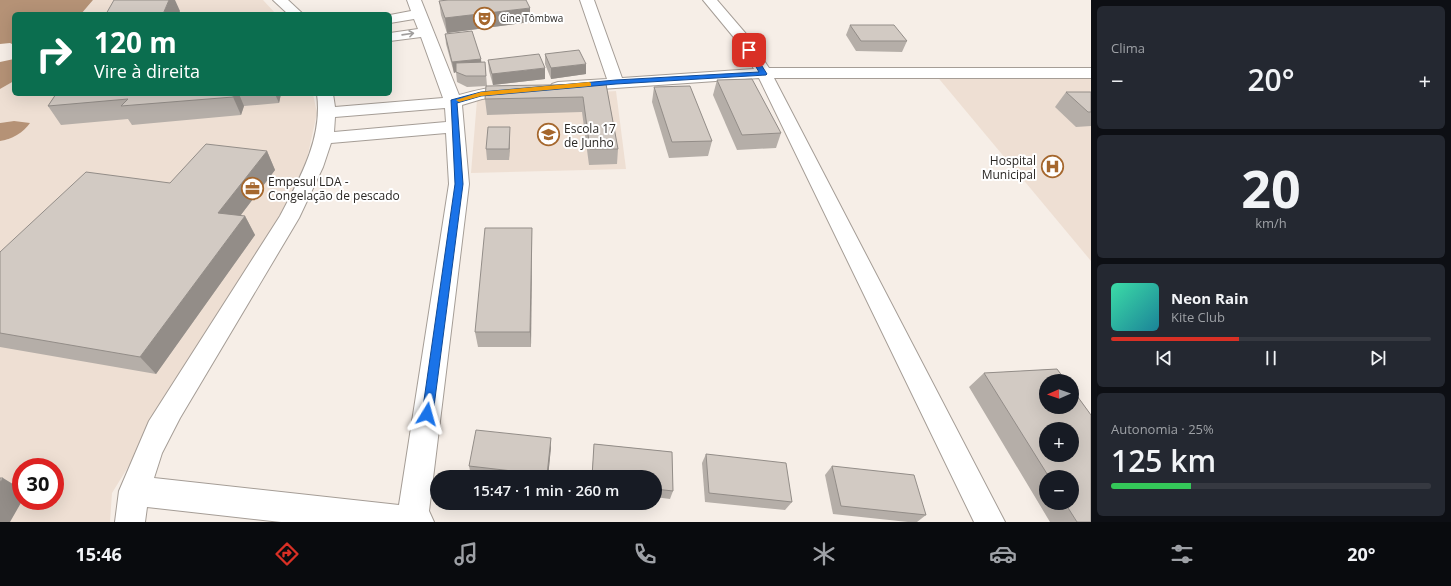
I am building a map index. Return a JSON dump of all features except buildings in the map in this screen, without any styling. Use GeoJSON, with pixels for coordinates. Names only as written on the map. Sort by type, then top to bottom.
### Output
{"type":"FeatureCollection","features":[{"type":"Feature","properties":{"kind":"street"},"geometry":{"type":"LineString","coordinates":[[280,0],[294,12]]}},
{"type":"Feature","properties":{"kind":"street"},"geometry":{"type":"LineString","coordinates":[[587,0],[616,82]]}},
{"type":"Feature","properties":{"kind":"street"},"geometry":{"type":"LineString","coordinates":[[710,0],[742,38],[764,74],[990,522]]}},
{"type":"Feature","properties":{"kind":"street"},"geometry":{"type":"LineString","coordinates":[[392,18],[418,9]]}},
{"type":"Feature","properties":{"kind":"street"},"geometry":{"type":"LineString","coordinates":[[392,35],[418,9]]}},
{"type":"Feature","properties":{"kind":"street"},"geometry":{"type":"LineString","coordinates":[[134,491],[336,517],[416,522],[459,184],[453,102],[418,9]]}},
{"type":"Feature","properties":{"kind":"street"},"geometry":{"type":"LineString","coordinates":[[130,522],[134,491],[145,456],[166,415],[289,218],[304,190],[322,138],[326,104],[453,102],[481,94],[536,89],[616,82],[764,74],[1091,73]]}},
{"type":"Feature","properties":{"kind":"street"},"geometry":{"type":"LineString","coordinates":[[322,138],[455,127]]}},
{"type":"Feature","properties":{"kind":"shaded area"},"geometry":{"type":"Polygon","coordinates":[[[0,0],[93,0],[83,12],[12,12],[12,82],[0,89],[0,0]]]}},
{"type":"Feature","properties":{"kind":"shaded area"},"geometry":{"type":"Polygon","coordinates":[[[93,0],[263,0],[274,12],[83,12],[93,0]]]}},
{"type":"Feature","properties":{"kind":"shaded area","name":"Hospital Municipal"},"geometry":{"type":"Polygon","coordinates":[[[1091,73],[1091,261],[935,74],[1091,73]]]}},
{"type":"Feature","properties":{"kind":"shaded area"},"geometry":{"type":"Polygon","coordinates":[[[12,82],[12,96],[313,96],[317,113],[307,159],[274,231],[112,493],[110,522],[0,522],[0,141],[7,140],[14,135],[14,121],[0,123],[0,89],[12,82]]]}},
{"type":"Feature","properties":{"kind":"shaded area","name":"Escola 17 de Junho"},"geometry":{"type":"Polygon","coordinates":[[[616,91],[626,169],[471,173],[477,100],[616,91]]]}},
{"type":"Feature","properties":{"kind":"shaded area"},"geometry":{"type":"Polygon","coordinates":[[[14,121],[30,123],[17,135],[0,141],[0,123],[14,121]]]}},
{"type":"Feature","properties":{"kind":"pier"},"geometry":{"type":"Polygon","coordinates":[[[0,44],[12,44],[12,59],[0,62],[0,44]]]}},
{"type":"Feature","properties":{"kind":"slow traffic"},"geometry":{"type":"LineString","coordinates":[[459,100],[481,94],[589,84]]}},
{"type":"Feature","properties":{"kind":"place","name":"Cine Tômbwa"},"geometry":{"type":"Point","coordinates":[485,18]}},
{"type":"Feature","properties":{"kind":"place","name":"Escola 17 de Junho"},"geometry":{"type":"Point","coordinates":[548,135]}},
{"type":"Feature","properties":{"kind":"place","name":"Hospital Municipal"},"geometry":{"type":"Point","coordinates":[1052,167]}},
{"type":"Feature","properties":{"kind":"place","name":"Empesul LDA - Congelação de pescado"},"geometry":{"type":"Point","coordinates":[252,188]}},
{"type":"Feature","properties":{"kind":"route"},"geometry":{"type":"LineString","coordinates":[[427,414],[459,184],[453,102],[481,94],[616,82],[764,74],[749,50]]}}]}
